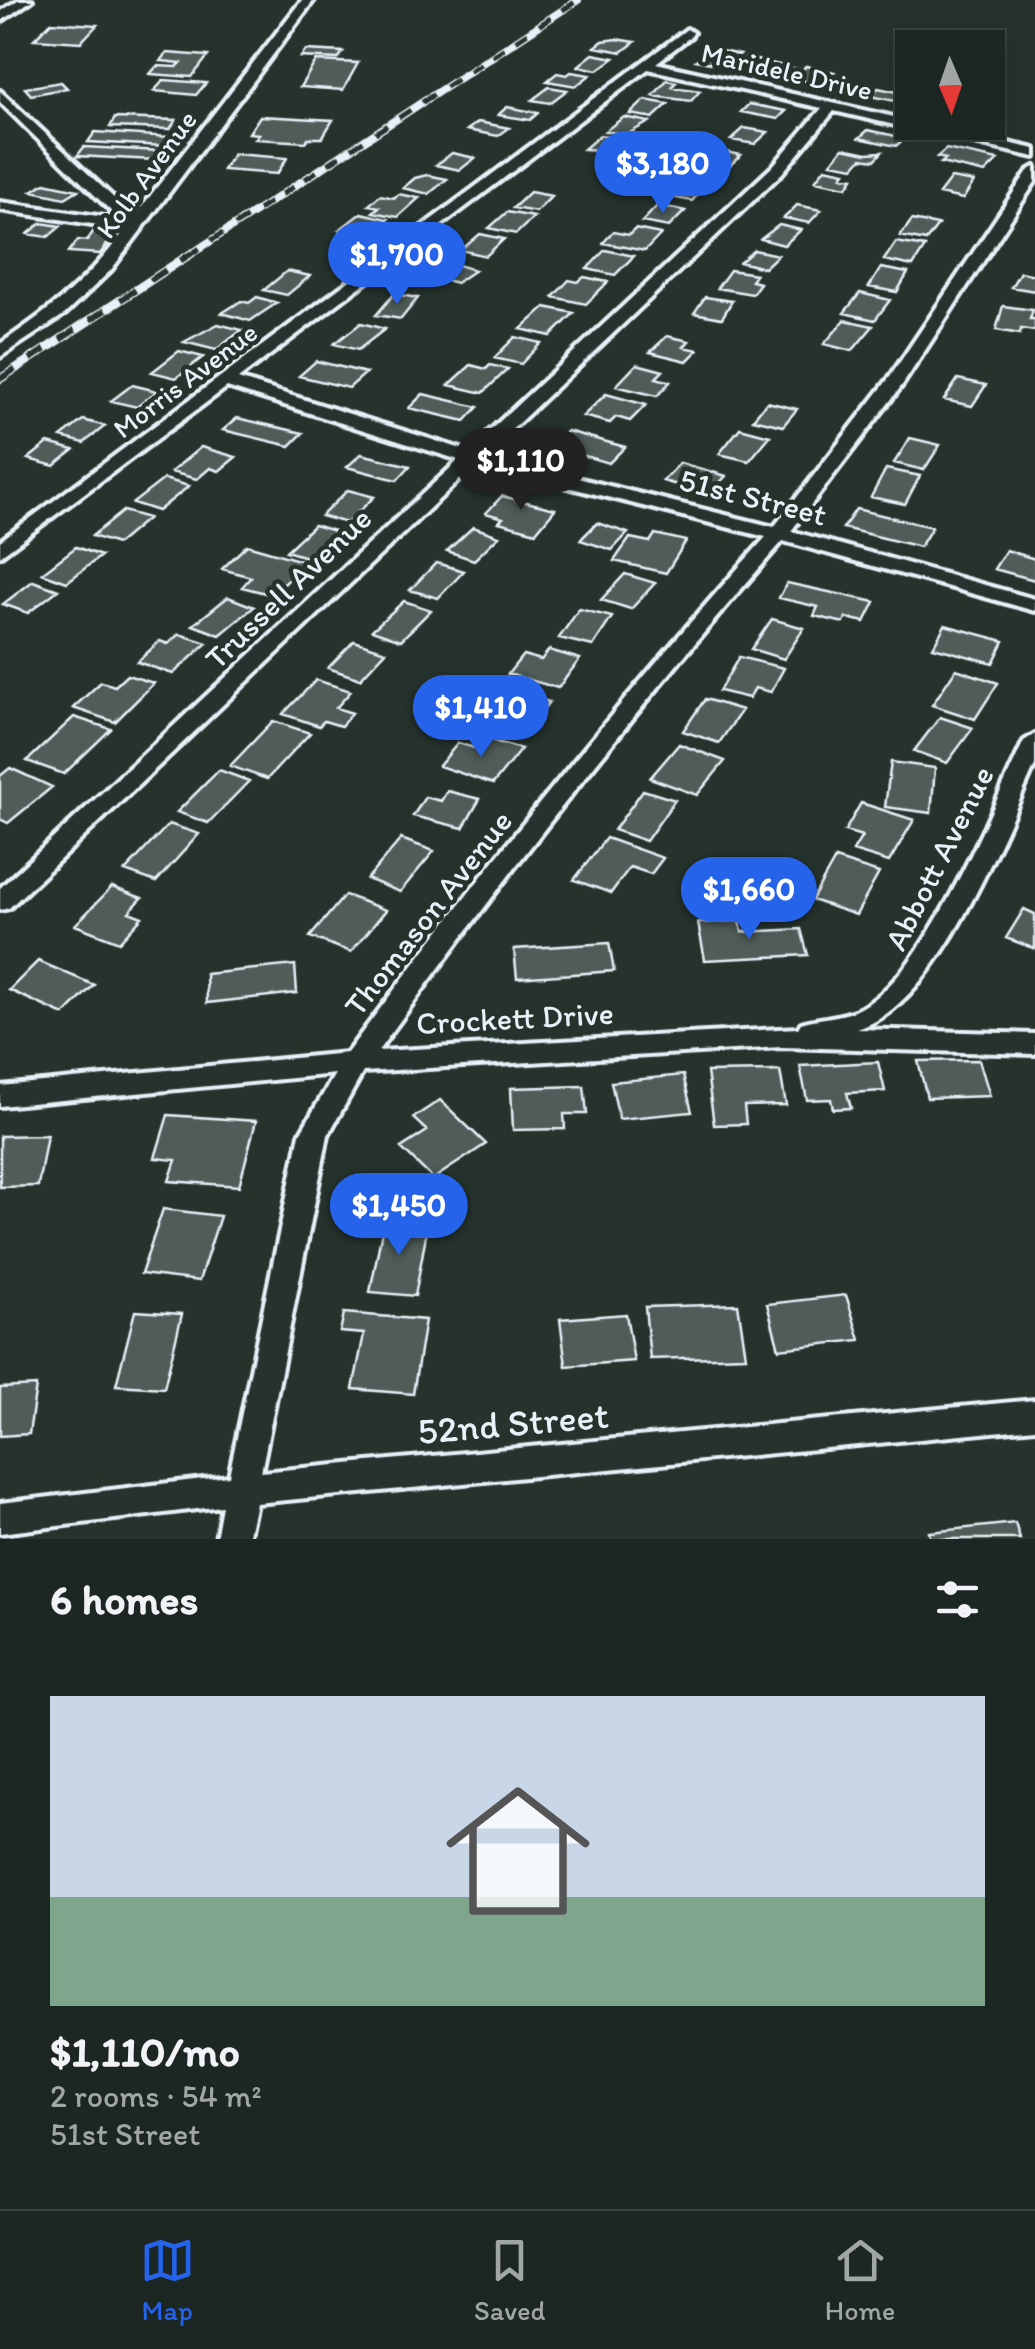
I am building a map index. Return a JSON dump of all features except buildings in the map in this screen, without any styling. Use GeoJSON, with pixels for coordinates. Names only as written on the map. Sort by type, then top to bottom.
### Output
{"type":"FeatureCollection","features":[{"type":"Feature","properties":{"kind":"street"},"geometry":{"type":"LineString","coordinates":[[0,18],[26,0]]}},
{"type":"Feature","properties":{"kind":"street","name":"Kolb Avenue"},"geometry":{"type":"LineString","coordinates":[[0,352],[81,296],[112,263],[308,0]]}},
{"type":"Feature","properties":{"kind":"street","name":"Morris Avenue"},"geometry":{"type":"LineString","coordinates":[[0,550],[687,33]]}},
{"type":"Feature","properties":{"kind":"street","name":"Maridele Drive"},"geometry":{"type":"LineString","coordinates":[[645,64],[1035,153]]}},
{"type":"Feature","properties":{"kind":"street"},"geometry":{"type":"LineString","coordinates":[[0,95],[136,226]]}},
{"type":"Feature","properties":{"kind":"street","name":"Trussell Avenue"},"geometry":{"type":"LineString","coordinates":[[0,902],[776,170],[831,106]]}},
{"type":"Feature","properties":{"kind":"street","name":"Thomason Avenue"},"geometry":{"type":"LineString","coordinates":[[232,1539],[314,1134],[355,1062],[448,935],[678,647],[779,534],[897,380],[1035,171]]}},
{"type":"Feature","properties":{"kind":"street"},"geometry":{"type":"LineString","coordinates":[[0,206],[136,226]]}},
{"type":"Feature","properties":{"kind":"street","name":"51st Street"},"geometry":{"type":"LineString","coordinates":[[225,381],[469,457],[779,534],[1035,605]]}},
{"type":"Feature","properties":{"kind":"street","name":"Abbott Avenue"},"geometry":{"type":"LineString","coordinates":[[782,1038],[872,1015],[906,989],[932,952],[1035,741]]}},
{"type":"Feature","properties":{"kind":"street","name":"Crockett Drive"},"geometry":{"type":"LineString","coordinates":[[0,1096],[355,1062],[782,1038],[1035,1044]]}},
{"type":"Feature","properties":{"kind":"street","name":"52nd Street"},"geometry":{"type":"LineString","coordinates":[[0,1518],[243,1489],[1035,1414]]}},
{"type":"Feature","properties":{"kind":"railway"},"geometry":{"type":"LineString","coordinates":[[188,256],[578,0]]}},
{"type":"Feature","properties":{"kind":"railway"},"geometry":{"type":"LineString","coordinates":[[0,379],[192,253]]}}]}
